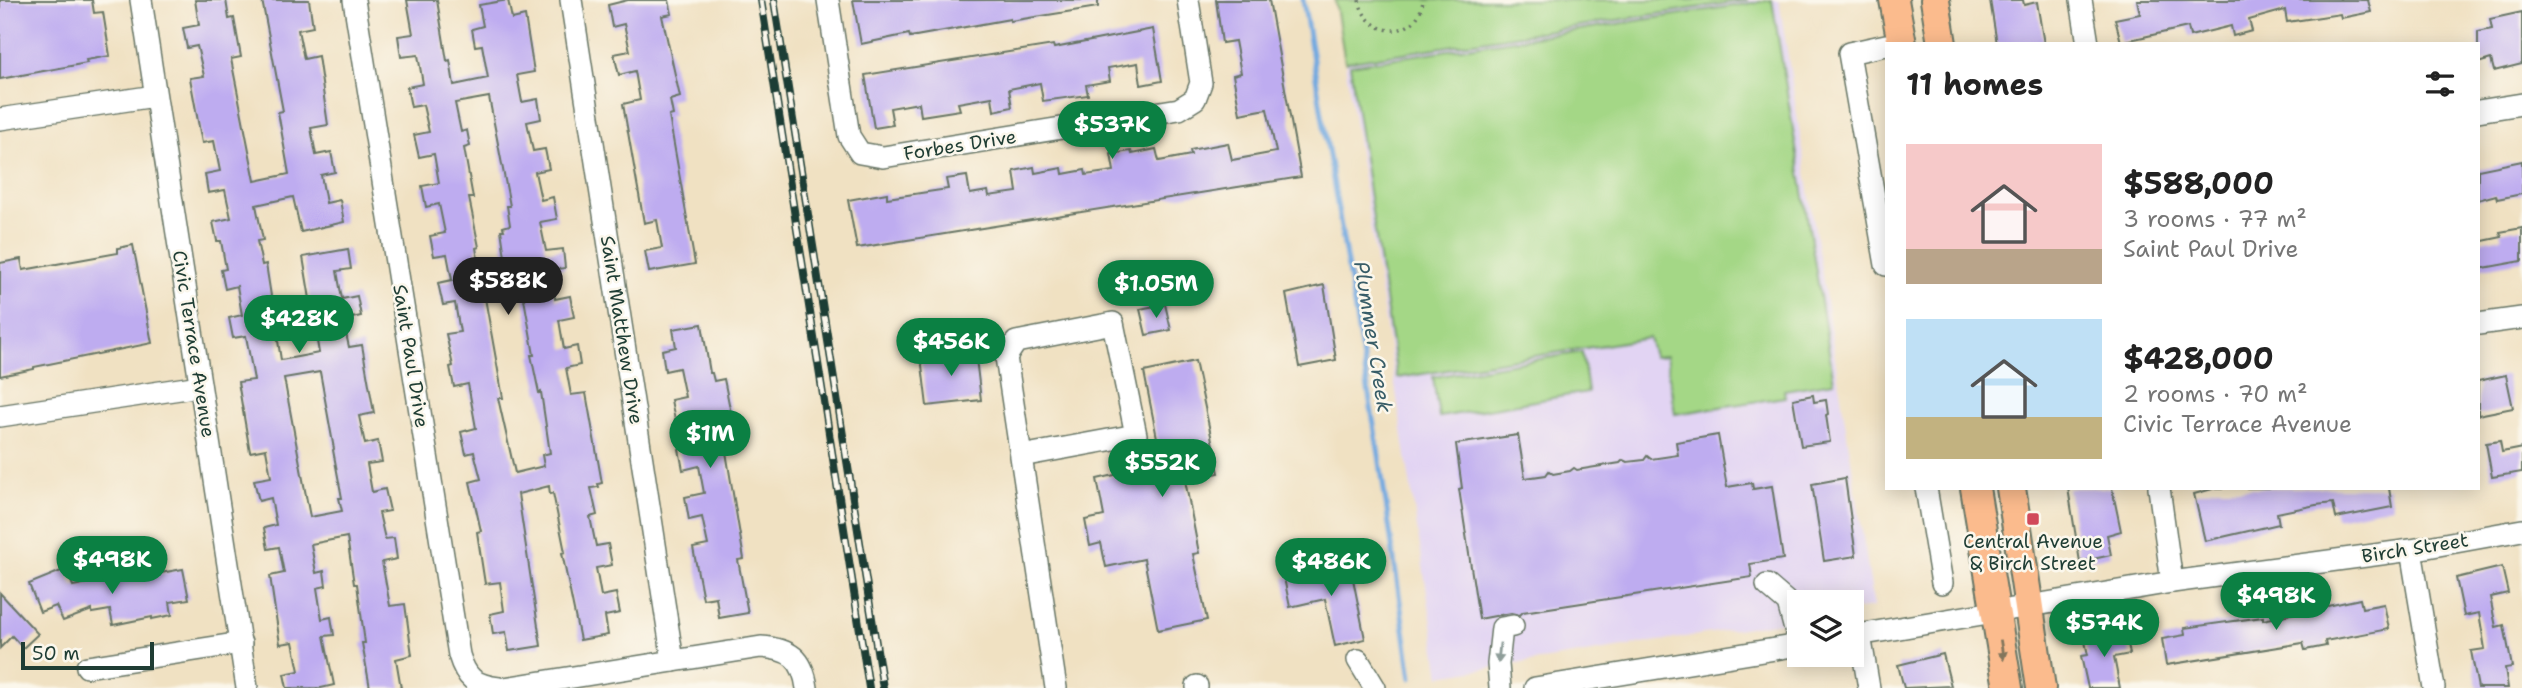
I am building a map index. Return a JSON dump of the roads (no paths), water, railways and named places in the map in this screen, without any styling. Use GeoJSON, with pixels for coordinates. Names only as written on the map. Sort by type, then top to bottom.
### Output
{"type":"FeatureCollection","features":[{"type":"Feature","properties":{"kind":"main road"},"geometry":{"type":"LineString","coordinates":[[1894,0],[1896,42]]}},
{"type":"Feature","properties":{"kind":"main road"},"geometry":{"type":"LineString","coordinates":[[1935,0],[1942,42]]}},
{"type":"Feature","properties":{"kind":"main road"},"geometry":{"type":"LineString","coordinates":[[1975,490],[2008,688]]}},
{"type":"Feature","properties":{"kind":"main road"},"geometry":{"type":"LineString","coordinates":[[2011,490],[2041,688]]}},
{"type":"Feature","properties":{"kind":"street","name":"Civic Terrace Avenue"},"geometry":{"type":"LineString","coordinates":[[141,0],[247,688]]}},
{"type":"Feature","properties":{"kind":"street","name":"Saint Paul Drive"},"geometry":{"type":"LineString","coordinates":[[354,0],[459,655],[464,672],[476,682],[499,688]]}},
{"type":"Feature","properties":{"kind":"street","name":"Saint Matthew Drive"},"geometry":{"type":"LineString","coordinates":[[571,0],[673,661]]}},
{"type":"Feature","properties":{"kind":"street","name":"Forbes Drive"},"geometry":{"type":"LineString","coordinates":[[828,0],[849,136],[860,153],[883,157],[1179,109],[1195,99],[1201,83],[1188,0]]}},
{"type":"Feature","properties":{"kind":"street"},"geometry":{"type":"LineString","coordinates":[[2081,0],[2088,42]]}},
{"type":"Feature","properties":{"kind":"street"},"geometry":{"type":"LineString","coordinates":[[1885,46],[1849,53],[1885,259]]}},
{"type":"Feature","properties":{"kind":"street"},"geometry":{"type":"LineString","coordinates":[[0,119],[155,96]]}},
{"type":"Feature","properties":{"kind":"street"},"geometry":{"type":"LineString","coordinates":[[2480,111],[2522,104]]}},
{"type":"Feature","properties":{"kind":"street"},"geometry":{"type":"LineString","coordinates":[[2480,324],[2522,318]]}},
{"type":"Feature","properties":{"kind":"street"},"geometry":{"type":"LineString","coordinates":[[1021,456],[1136,435],[1113,323],[1016,342],[1006,357],[1056,688]]}},
{"type":"Feature","properties":{"kind":"street"},"geometry":{"type":"LineString","coordinates":[[0,416],[200,386]]}},
{"type":"Feature","properties":{"kind":"street"},"geometry":{"type":"LineString","coordinates":[[1926,490],[1942,583]]}},
{"type":"Feature","properties":{"kind":"street"},"geometry":{"type":"LineString","coordinates":[[2159,490],[2172,582]]}},
{"type":"Feature","properties":{"kind":"street","name":"Birch Street"},"geometry":{"type":"LineString","coordinates":[[1864,635],[2172,582],[2412,550],[2522,530]]}},
{"type":"Feature","properties":{"kind":"street"},"geometry":{"type":"LineString","coordinates":[[2412,550],[2434,688]]}},
{"type":"Feature","properties":{"kind":"street"},"geometry":{"type":"LineString","coordinates":[[1767,586],[1787,602]]}},
{"type":"Feature","properties":{"kind":"street"},"geometry":{"type":"LineString","coordinates":[[1500,688],[1498,664],[1502,628],[1513,626]]}},
{"type":"Feature","properties":{"kind":"street"},"geometry":{"type":"LineString","coordinates":[[87,667],[240,643]]}},
{"type":"Feature","properties":{"kind":"street"},"geometry":{"type":"LineString","coordinates":[[504,688],[761,647],[778,648],[792,655],[801,666],[807,688]]}},
{"type":"Feature","properties":{"kind":"street"},"geometry":{"type":"LineString","coordinates":[[1548,687],[1787,647]]}},
{"type":"Feature","properties":{"kind":"street"},"geometry":{"type":"LineString","coordinates":[[1358,660],[1375,688]]}},
{"type":"Feature","properties":{"kind":"street"},"geometry":{"type":"LineString","coordinates":[[1864,667],[1869,688]]}},
{"type":"Feature","properties":{"kind":"waterway","name":"Plummer Creek"},"geometry":{"type":"LineString","coordinates":[[1303,0],[1379,455],[1411,678]]}},
{"type":"Feature","properties":{"kind":"railway"},"geometry":{"type":"LineString","coordinates":[[761,0],[869,688]]}},
{"type":"Feature","properties":{"kind":"railway"},"geometry":{"type":"LineString","coordinates":[[774,0],[883,688]]}},
{"type":"Feature","properties":{"kind":"place","name":"Central Avenue & Birch Street"},"geometry":{"type":"Point","coordinates":[2033,519]}}]}
